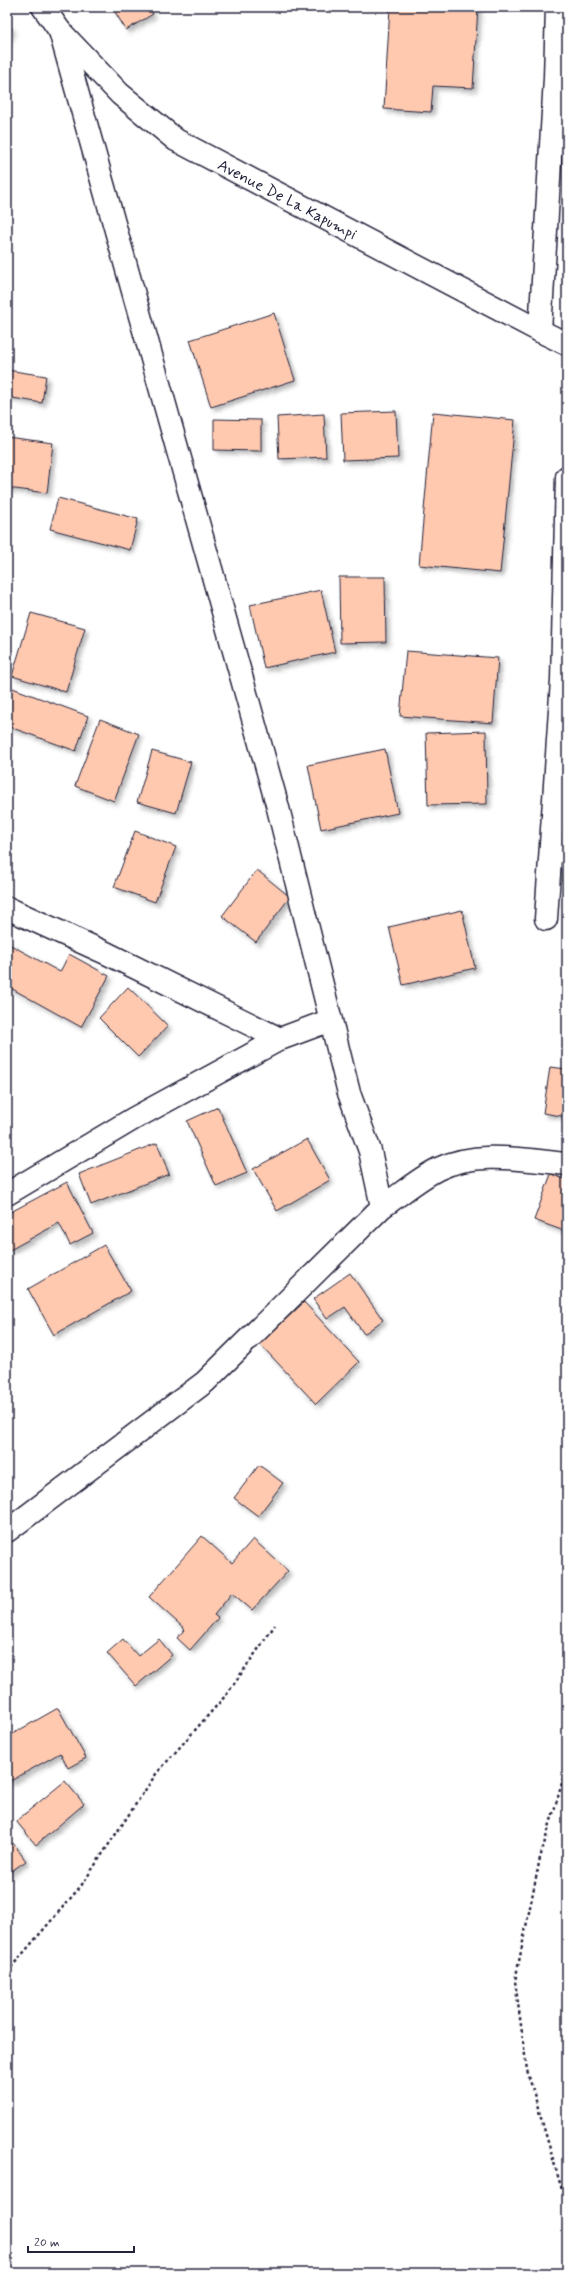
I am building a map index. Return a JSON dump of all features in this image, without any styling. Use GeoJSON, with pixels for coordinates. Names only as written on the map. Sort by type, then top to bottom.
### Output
{"type":"FeatureCollection","features":[{"type":"Feature","properties":{"kind":"street","name":"Avenue De La Kapumpi"},"geometry":{"type":"LineString","coordinates":[[43,7],[60,32],[120,94],[176,140],[540,332],[567,344]]}},
{"type":"Feature","properties":{"kind":"street"},"geometry":{"type":"LineString","coordinates":[[540,332],[555,78],[557,7]]}},
{"type":"Feature","properties":{"kind":"street"},"geometry":{"type":"LineString","coordinates":[[60,32],[277,804],[349,1094],[370,1151],[382,1207]]}},
{"type":"Feature","properties":{"kind":"street"},"geometry":{"type":"LineString","coordinates":[[546,919],[562,680],[567,477]]}},
{"type":"Feature","properties":{"kind":"street"},"geometry":{"type":"LineString","coordinates":[[7,908],[108,954],[280,1039]]}},
{"type":"Feature","properties":{"kind":"street"},"geometry":{"type":"LineString","coordinates":[[7,1194],[133,1118],[280,1039],[331,1020]]}},
{"type":"Feature","properties":{"kind":"street"},"geometry":{"type":"LineString","coordinates":[[7,1530],[205,1382],[382,1207],[438,1169],[477,1158],[495,1157],[567,1164]]}},
{"type":"Feature","properties":{"kind":"path"},"geometry":{"type":"LineString","coordinates":[[7,1972],[81,1886],[156,1774],[227,1694],[275,1626]]}},
{"type":"Feature","properties":{"kind":"path"},"geometry":{"type":"LineString","coordinates":[[567,1766],[540,1858],[515,1981],[527,2070],[567,2207]]}},
{"type":"Feature","properties":{"kind":"building"},"geometry":{"type":"Polygon","coordinates":[[[112,7],[148,7],[153,14],[126,30],[112,7]]]}},
{"type":"Feature","properties":{"kind":"building"},"geometry":{"type":"Polygon","coordinates":[[[390,7],[478,7],[473,88],[433,86],[431,112],[384,109],[390,7]]]}},
{"type":"Feature","properties":{"kind":"building"},"geometry":{"type":"Polygon","coordinates":[[[7,26],[12,28],[7,43],[7,26]]]}},
{"type":"Feature","properties":{"kind":"building"},"geometry":{"type":"Polygon","coordinates":[[[274,313],[295,380],[211,407],[190,340],[274,313]]]}},
{"type":"Feature","properties":{"kind":"building"},"geometry":{"type":"Polygon","coordinates":[[[7,370],[46,376],[42,403],[7,397],[7,370]]]}},
{"type":"Feature","properties":{"kind":"building"},"geometry":{"type":"Polygon","coordinates":[[[396,411],[398,458],[343,460],[341,413],[396,411]]]}},
{"type":"Feature","properties":{"kind":"building"},"geometry":{"type":"Polygon","coordinates":[[[433,412],[515,420],[500,573],[419,565],[433,412]]]}},
{"type":"Feature","properties":{"kind":"building"},"geometry":{"type":"Polygon","coordinates":[[[324,414],[326,457],[279,459],[277,417],[324,414]]]}},
{"type":"Feature","properties":{"kind":"building"},"geometry":{"type":"Polygon","coordinates":[[[214,419],[261,420],[261,451],[214,450],[214,419]]]}},
{"type":"Feature","properties":{"kind":"building"},"geometry":{"type":"Polygon","coordinates":[[[7,437],[53,443],[47,493],[7,488],[7,437]]]}},
{"type":"Feature","properties":{"kind":"building"},"geometry":{"type":"Polygon","coordinates":[[[58,498],[138,519],[130,550],[50,529],[58,498]]]}},
{"type":"Feature","properties":{"kind":"building"},"geometry":{"type":"Polygon","coordinates":[[[339,577],[385,577],[386,642],[340,643],[339,577]]]}},
{"type":"Feature","properties":{"kind":"building"},"geometry":{"type":"Polygon","coordinates":[[[321,590],[335,652],[264,668],[250,605],[321,590]]]}},
{"type":"Feature","properties":{"kind":"building"},"geometry":{"type":"Polygon","coordinates":[[[31,613],[85,628],[66,692],[12,676],[31,613]]]}},
{"type":"Feature","properties":{"kind":"building"},"geometry":{"type":"Polygon","coordinates":[[[406,651],[498,658],[493,723],[400,716],[406,651]]]}},
{"type":"Feature","properties":{"kind":"building"},"geometry":{"type":"Polygon","coordinates":[[[7,686],[88,716],[76,751],[7,726],[7,686]]]}},
{"type":"Feature","properties":{"kind":"building"},"geometry":{"type":"Polygon","coordinates":[[[100,719],[139,734],[114,801],[75,786],[100,719]]]}},
{"type":"Feature","properties":{"kind":"building"},"geometry":{"type":"Polygon","coordinates":[[[486,731],[487,804],[428,805],[426,733],[486,731]]]}},
{"type":"Feature","properties":{"kind":"building"},"geometry":{"type":"Polygon","coordinates":[[[385,749],[398,813],[321,829],[308,765],[385,749]]]}},
{"type":"Feature","properties":{"kind":"building"},"geometry":{"type":"Polygon","coordinates":[[[152,751],[191,762],[176,813],[137,802],[152,751]]]}},
{"type":"Feature","properties":{"kind":"building"},"geometry":{"type":"Polygon","coordinates":[[[135,831],[176,847],[155,902],[114,887],[135,831]]]}},
{"type":"Feature","properties":{"kind":"building"},"geometry":{"type":"Polygon","coordinates":[[[257,870],[290,897],[256,942],[222,916],[257,870]]]}},
{"type":"Feature","properties":{"kind":"building"},"geometry":{"type":"Polygon","coordinates":[[[462,910],[475,968],[403,985],[389,927],[462,910]]]}},
{"type":"Feature","properties":{"kind":"building"},"geometry":{"type":"Polygon","coordinates":[[[7,943],[60,972],[69,954],[109,976],[81,1027],[7,986],[7,943]]]}},
{"type":"Feature","properties":{"kind":"building"},"geometry":{"type":"Polygon","coordinates":[[[567,960],[567,983],[563,982],[567,960]]]}},
{"type":"Feature","properties":{"kind":"building"},"geometry":{"type":"Polygon","coordinates":[[[128,987],[168,1026],[138,1057],[99,1018],[128,987]]]}},
{"type":"Feature","properties":{"kind":"building"},"geometry":{"type":"Polygon","coordinates":[[[550,1067],[567,1069],[567,1117],[543,1113],[550,1067]]]}},
{"type":"Feature","properties":{"kind":"building"},"geometry":{"type":"Polygon","coordinates":[[[218,1107],[247,1173],[216,1186],[187,1121],[218,1107]]]}},
{"type":"Feature","properties":{"kind":"building"},"geometry":{"type":"Polygon","coordinates":[[[307,1139],[330,1180],[277,1211],[253,1169],[307,1139]]]}},
{"type":"Feature","properties":{"kind":"building"},"geometry":{"type":"Polygon","coordinates":[[[157,1143],[169,1174],[91,1205],[79,1174],[157,1143]]]}},
{"type":"Feature","properties":{"kind":"building"},"geometry":{"type":"Polygon","coordinates":[[[551,1174],[567,1180],[567,1232],[534,1220],[551,1174]]]}},
{"type":"Feature","properties":{"kind":"building"},"geometry":{"type":"Polygon","coordinates":[[[67,1182],[93,1233],[70,1245],[59,1223],[8,1251],[7,1214],[67,1182]]]}},
{"type":"Feature","properties":{"kind":"building"},"geometry":{"type":"Polygon","coordinates":[[[104,1245],[131,1291],[54,1335],[28,1289],[104,1245]]]}},
{"type":"Feature","properties":{"kind":"building"},"geometry":{"type":"Polygon","coordinates":[[[350,1273],[383,1320],[364,1334],[345,1307],[327,1319],[313,1299],[350,1273]]]}},
{"type":"Feature","properties":{"kind":"building"},"geometry":{"type":"Polygon","coordinates":[[[304,1302],[359,1362],[316,1404],[260,1344],[304,1302]]]}},
{"type":"Feature","properties":{"kind":"building"},"geometry":{"type":"Polygon","coordinates":[[[259,1465],[283,1483],[258,1516],[234,1498],[259,1465]]]}},
{"type":"Feature","properties":{"kind":"building"},"geometry":{"type":"Polygon","coordinates":[[[202,1536],[232,1563],[253,1539],[288,1571],[252,1610],[232,1593],[214,1615],[218,1618],[190,1650],[177,1638],[185,1629],[149,1597],[202,1536]]]}},
{"type":"Feature","properties":{"kind":"building"},"geometry":{"type":"Polygon","coordinates":[[[123,1639],[138,1656],[159,1639],[172,1655],[136,1686],[107,1653],[123,1639]]]}},
{"type":"Feature","properties":{"kind":"building"},"geometry":{"type":"Polygon","coordinates":[[[58,1708],[86,1758],[68,1768],[60,1753],[7,1783],[7,1737],[58,1708]]]}},
{"type":"Feature","properties":{"kind":"building"},"geometry":{"type":"Polygon","coordinates":[[[65,1781],[84,1804],[36,1845],[16,1821],[65,1781]]]}},
{"type":"Feature","properties":{"kind":"building"},"geometry":{"type":"Polygon","coordinates":[[[13,1843],[26,1861],[7,1874],[7,1847],[13,1843]]]}}]}
